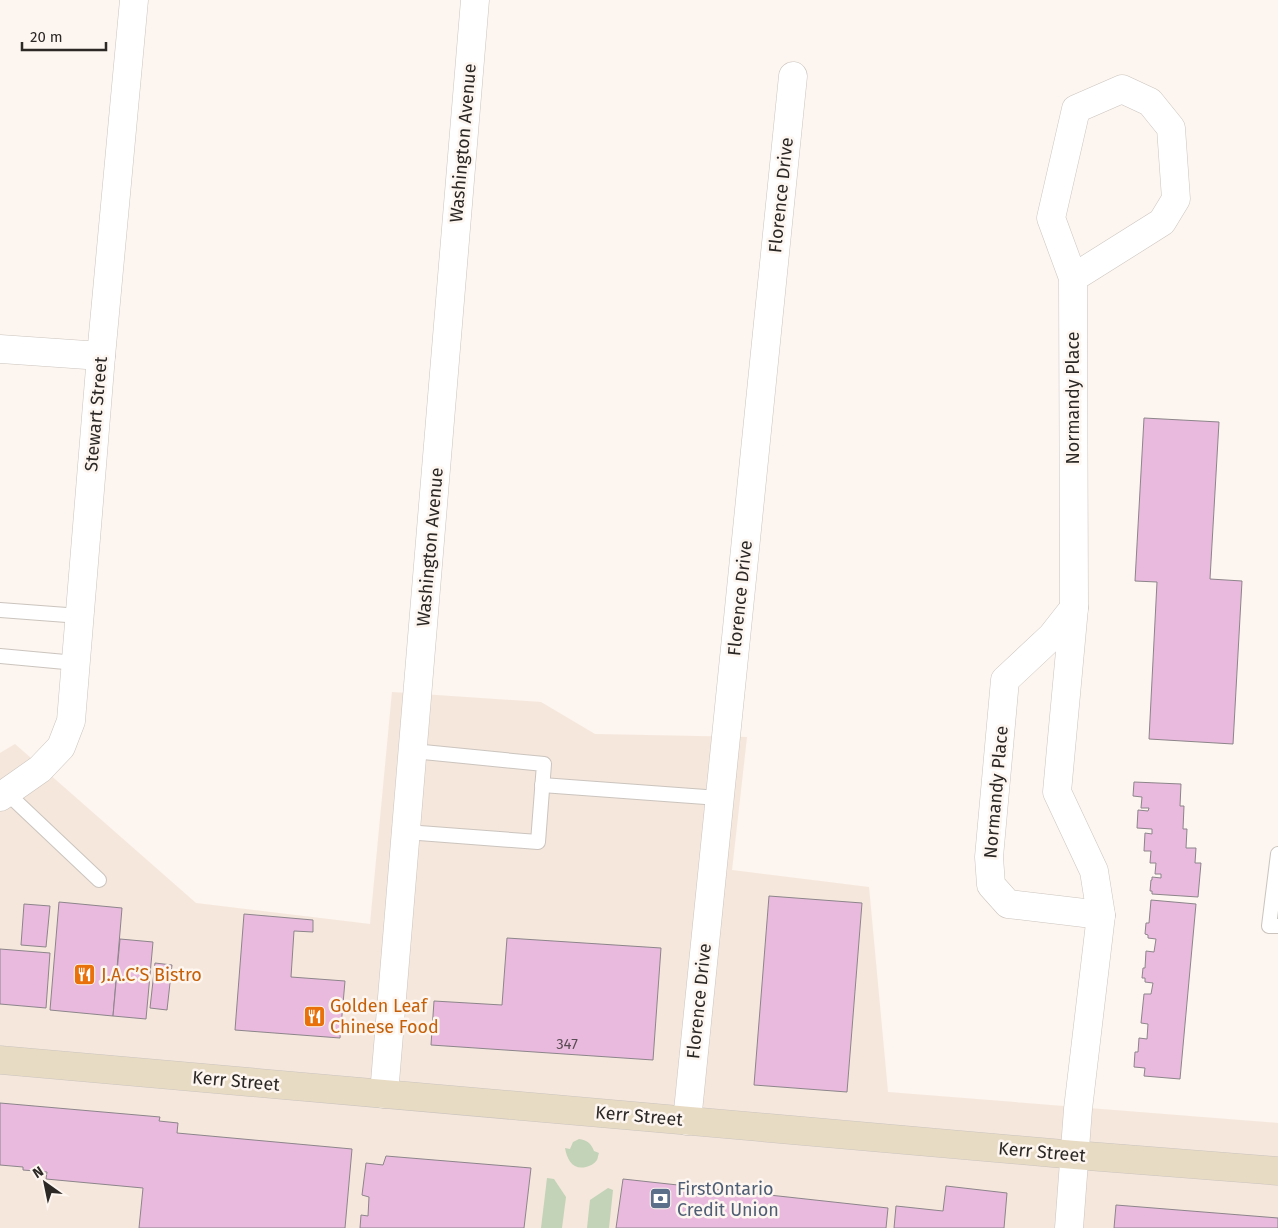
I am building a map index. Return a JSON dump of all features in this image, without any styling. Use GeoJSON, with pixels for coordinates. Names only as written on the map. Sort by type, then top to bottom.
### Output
{"type":"FeatureCollection","features":[{"type":"Feature","properties":{"kind":"main road","name":"Kerr Street"},"geometry":{"type":"LineString","coordinates":[[0,1060],[1278,1172]]}},
{"type":"Feature","properties":{"kind":"street","name":"Stewart Street"},"geometry":{"type":"LineString","coordinates":[[4,795],[40,769],[60,747],[71,721],[101,356],[134,0]]}},
{"type":"Feature","properties":{"kind":"street","name":"Washington Avenue"},"geometry":{"type":"LineString","coordinates":[[384,1094],[475,0]]}},
{"type":"Feature","properties":{"kind":"street","name":"Florence Drive"},"geometry":{"type":"LineString","coordinates":[[687,1121],[793,76]]}},
{"type":"Feature","properties":{"kind":"street","name":"Normandy Place"},"geometry":{"type":"LineString","coordinates":[[1069,1228],[1078,1109],[1101,915],[1094,871],[1057,792],[1074,608],[1073,278],[1051,218],[1076,109],[1122,89],[1150,102],[1171,128],[1176,199],[1162,222],[1073,278]]}},
{"type":"Feature","properties":{"kind":"street"},"geometry":{"type":"LineString","coordinates":[[0,349],[101,356]]}},
{"type":"Feature","properties":{"kind":"street","name":"Normandy Place"},"geometry":{"type":"LineString","coordinates":[[1074,608],[1052,636],[1005,680],[989,858],[990,876],[991,885],[1008,904],[1101,915]]}},
{"type":"Feature","properties":{"kind":"lane"},"geometry":{"type":"LineString","coordinates":[[0,610],[80,616]]}},
{"type":"Feature","properties":{"kind":"lane"},"geometry":{"type":"LineString","coordinates":[[0,656],[76,663]]}},
{"type":"Feature","properties":{"kind":"lane"},"geometry":{"type":"LineString","coordinates":[[406,832],[538,842],[544,764],[413,751]]}},
{"type":"Feature","properties":{"kind":"lane"},"geometry":{"type":"LineString","coordinates":[[542,785],[720,798]]}},
{"type":"Feature","properties":{"kind":"lane"},"geometry":{"type":"LineString","coordinates":[[4,795],[99,880]]}},
{"type":"Feature","properties":{"kind":"lane"},"geometry":{"type":"LineString","coordinates":[[1278,854],[1269,926],[1278,926]]}},
{"type":"Feature","properties":{"kind":"shaded area"},"geometry":{"type":"Polygon","coordinates":[[[392,692],[541,702],[595,734],[747,737],[732,870],[869,887],[888,1092],[1278,1123],[1278,1228],[0,1228],[0,753],[15,744],[196,903],[370,924],[392,692]]]}},
{"type":"Feature","properties":{"kind":"green space"},"geometry":{"type":"Polygon","coordinates":[[[579,1139],[588,1142],[594,1151],[599,1153],[592,1165],[581,1168],[571,1163],[565,1148],[570,1149],[573,1142],[579,1139]]]}},
{"type":"Feature","properties":{"kind":"green space"},"geometry":{"type":"Polygon","coordinates":[[[547,1178],[554,1179],[566,1197],[562,1228],[541,1228],[547,1178]]]}},
{"type":"Feature","properties":{"kind":"green space"},"geometry":{"type":"Polygon","coordinates":[[[608,1188],[613,1190],[609,1228],[587,1228],[590,1200],[608,1188]]]}},
{"type":"Feature","properties":{"kind":"building"},"geometry":{"type":"Polygon","coordinates":[[[1144,418],[1219,422],[1210,579],[1242,581],[1233,744],[1149,739],[1157,582],[1135,581],[1144,418]]]}},
{"type":"Feature","properties":{"kind":"building"},"geometry":{"type":"Polygon","coordinates":[[[1134,782],[1181,784],[1180,806],[1184,806],[1183,829],[1187,829],[1186,848],[1196,848],[1195,863],[1201,863],[1198,897],[1152,894],[1152,891],[1150,891],[1152,877],[1161,878],[1161,874],[1155,874],[1156,863],[1150,863],[1151,851],[1144,851],[1145,833],[1152,834],[1152,829],[1137,828],[1138,810],[1148,811],[1149,808],[1141,808],[1142,797],[1133,796],[1134,782]]]}},
{"type":"Feature","properties":{"kind":"building"},"geometry":{"type":"Polygon","coordinates":[[[769,896],[862,903],[847,1092],[754,1085],[769,896]]]}},
{"type":"Feature","properties":{"kind":"building"},"geometry":{"type":"Polygon","coordinates":[[[1151,900],[1196,904],[1180,1079],[1144,1076],[1145,1068],[1134,1067],[1135,1052],[1138,1052],[1139,1038],[1147,1039],[1148,1024],[1141,1023],[1144,994],[1151,994],[1153,983],[1145,982],[1145,978],[1142,978],[1143,968],[1145,968],[1146,951],[1154,952],[1156,939],[1148,938],[1148,935],[1145,934],[1146,923],[1149,923],[1151,900]]]}},
{"type":"Feature","properties":{"kind":"building","name":"J.A.C’S Bistro"},"geometry":{"type":"Polygon","coordinates":[[[59,902],[122,908],[113,1016],[50,1010],[59,902]]]}},
{"type":"Feature","properties":{"kind":"building"},"geometry":{"type":"Polygon","coordinates":[[[24,904],[50,906],[46,947],[21,945],[24,904]]]}},
{"type":"Feature","properties":{"kind":"building"},"geometry":{"type":"Polygon","coordinates":[[[244,914],[313,920],[313,932],[294,931],[291,977],[345,981],[340,1038],[235,1030],[244,914]]]}},
{"type":"Feature","properties":{"kind":"building"},"geometry":{"type":"Polygon","coordinates":[[[507,938],[661,948],[653,1060],[431,1045],[434,1001],[502,1005],[507,938]]]}},
{"type":"Feature","properties":{"kind":"building"},"geometry":{"type":"Polygon","coordinates":[[[120,939],[153,942],[146,1019],[113,1016],[120,939]]]}},
{"type":"Feature","properties":{"kind":"building"},"geometry":{"type":"Polygon","coordinates":[[[0,949],[50,953],[46,1008],[0,1004],[0,949]]]}},
{"type":"Feature","properties":{"kind":"building"},"geometry":{"type":"Polygon","coordinates":[[[155,963],[172,965],[167,1010],[150,1008],[155,963]]]}},
{"type":"Feature","properties":{"kind":"building"},"geometry":{"type":"Polygon","coordinates":[[[0,1103],[160,1117],[159,1121],[178,1123],[177,1133],[352,1149],[345,1228],[139,1228],[143,1188],[46,1179],[47,1172],[23,1170],[23,1167],[0,1165],[0,1103]]]}},
{"type":"Feature","properties":{"kind":"building"},"geometry":{"type":"Polygon","coordinates":[[[386,1156],[531,1168],[524,1228],[360,1228],[361,1215],[368,1216],[369,1197],[362,1195],[366,1163],[383,1165],[386,1156]]]}},
{"type":"Feature","properties":{"kind":"building"},"geometry":{"type":"Polygon","coordinates":[[[623,1179],[888,1208],[886,1228],[616,1228],[623,1179]]]}},
{"type":"Feature","properties":{"kind":"building"},"geometry":{"type":"Polygon","coordinates":[[[946,1186],[1007,1193],[1004,1228],[894,1228],[896,1206],[943,1211],[946,1186]]]}},
{"type":"Feature","properties":{"kind":"building"},"geometry":{"type":"Polygon","coordinates":[[[1116,1205],[1278,1218],[1278,1228],[1114,1228],[1116,1205]]]}},
{"type":"Feature","properties":{"kind":"place","name":"J.A.C’S Bistro"},"geometry":{"type":"Point","coordinates":[85,975]}},
{"type":"Feature","properties":{"kind":"place","name":"Golden Leaf Chinese Food"},"geometry":{"type":"Point","coordinates":[314,1016]}},
{"type":"Feature","properties":{"kind":"place","name":"FirstOntario Credit Union"},"geometry":{"type":"Point","coordinates":[661,1199]}}]}
